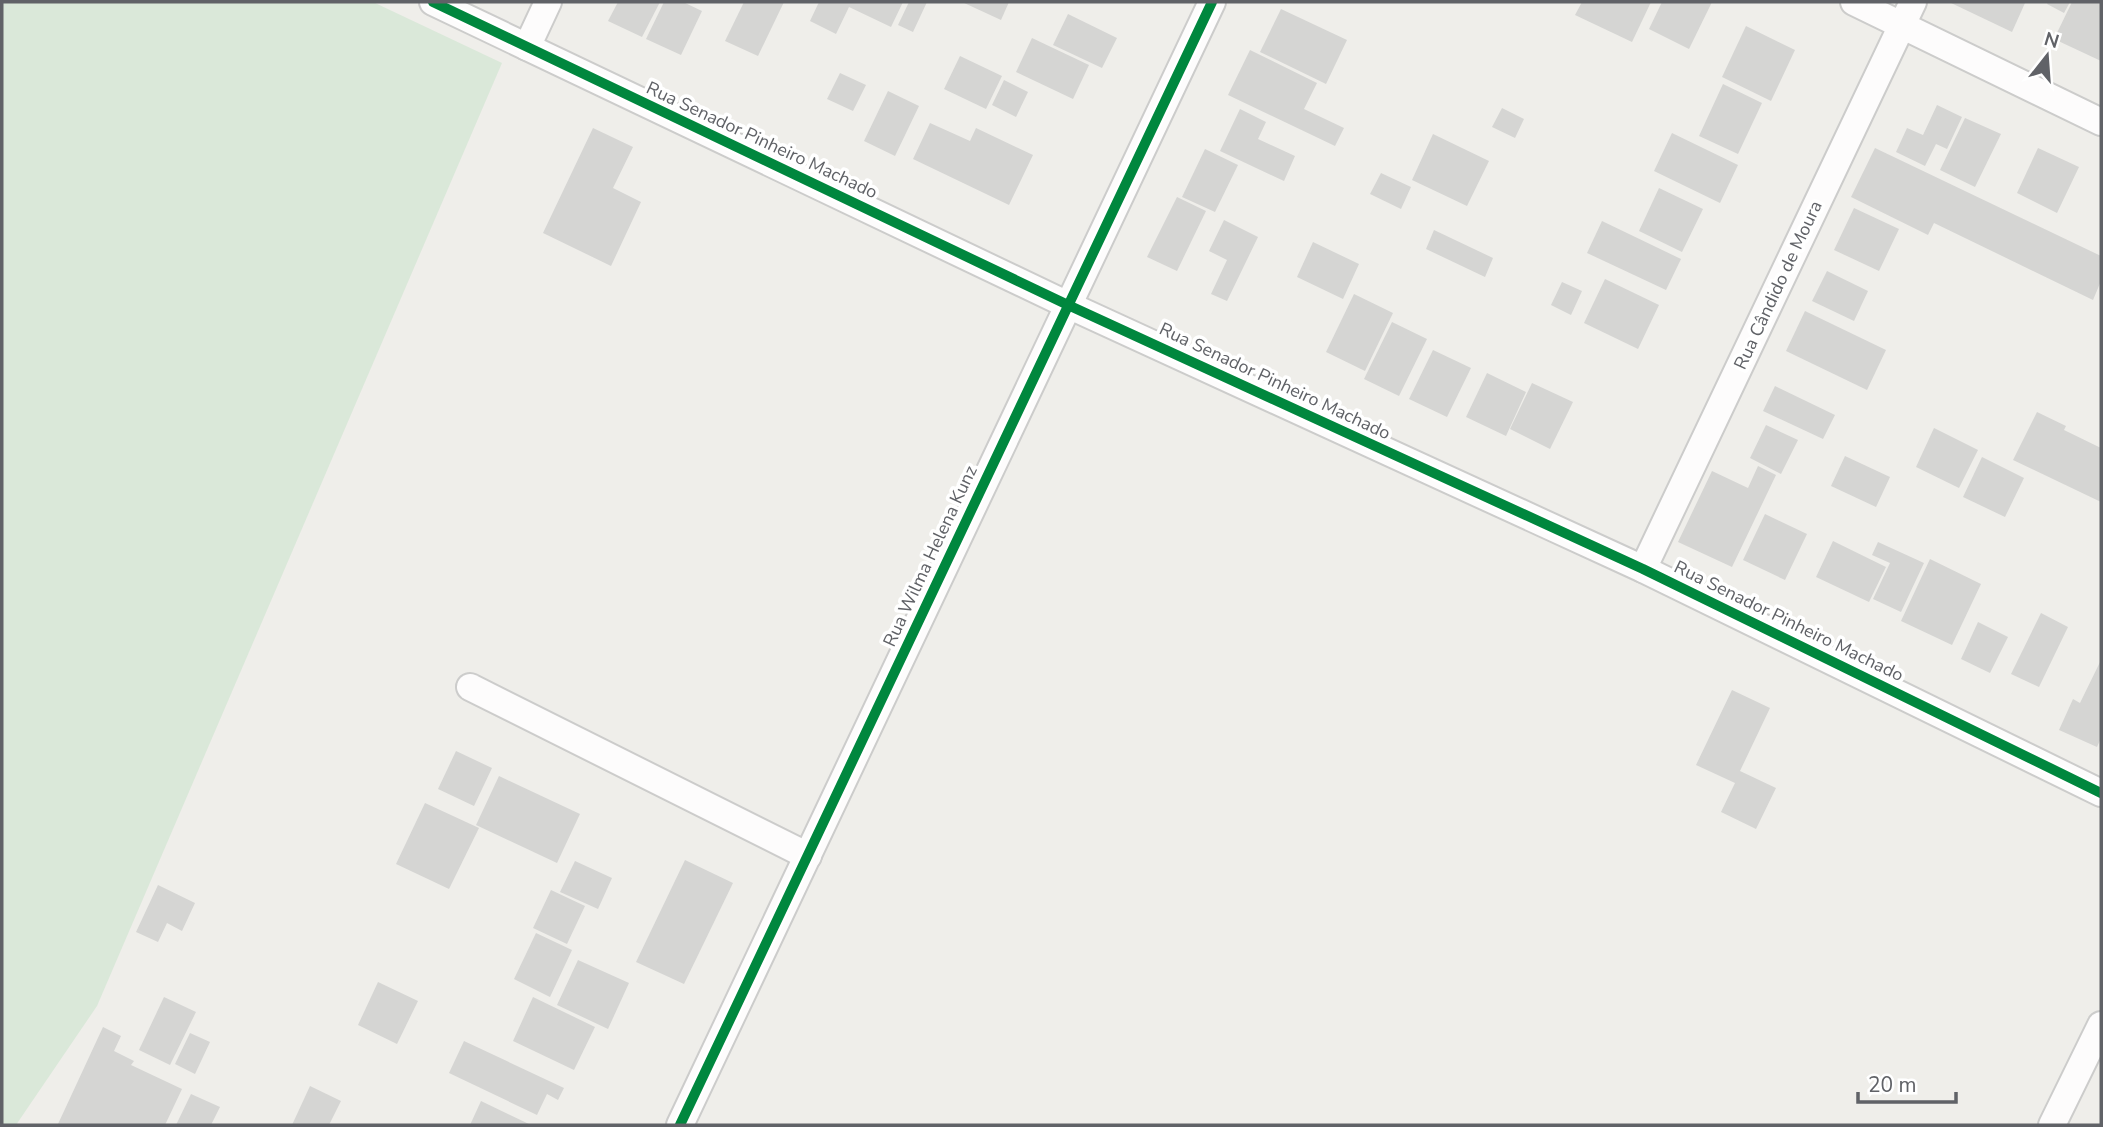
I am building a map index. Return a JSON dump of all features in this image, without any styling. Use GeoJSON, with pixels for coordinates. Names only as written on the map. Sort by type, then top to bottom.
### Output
{"type":"FeatureCollection","features":[{"type":"Feature","properties":{"kind":"street","name":"Rua Senador Pinheiro Machado"},"geometry":{"type":"LineString","coordinates":[[433,2],[1068,305],[1643,569],[2101,793]]}},
{"type":"Feature","properties":{"kind":"street"},"geometry":{"type":"LineString","coordinates":[[527,47],[548,2]]}},
{"type":"Feature","properties":{"kind":"street","name":"Rua Wilma Helena Kunz"},"geometry":{"type":"LineString","coordinates":[[680,1125],[1212,2]]}},
{"type":"Feature","properties":{"kind":"street"},"geometry":{"type":"LineString","coordinates":[[1854,2],[1908,13],[2101,122]]}},
{"type":"Feature","properties":{"kind":"street","name":"Rua Cândido de Moura"},"geometry":{"type":"LineString","coordinates":[[1643,569],[1908,13]]}},
{"type":"Feature","properties":{"kind":"street"},"geometry":{"type":"LineString","coordinates":[[470,687],[808,856]]}},
{"type":"Feature","properties":{"kind":"street"},"geometry":{"type":"LineString","coordinates":[[2052,1125],[2101,1025]]}},
{"type":"Feature","properties":{"kind":"green space"},"geometry":{"type":"Polygon","coordinates":[[[2,2],[373,2],[502,63],[97,1006],[16,1125],[2,1125],[2,2]]]}},
{"type":"Feature","properties":{"kind":"building"},"geometry":{"type":"Polygon","coordinates":[[[618,2],[660,2],[642,37],[608,21],[618,2]]]}},
{"type":"Feature","properties":{"kind":"building"},"geometry":{"type":"Polygon","coordinates":[[[664,2],[683,2],[702,11],[681,55],[646,39],[664,2]]]}},
{"type":"Feature","properties":{"kind":"building"},"geometry":{"type":"Polygon","coordinates":[[[744,2],[784,2],[758,56],[725,41],[744,2]]]}},
{"type":"Feature","properties":{"kind":"building"},"geometry":{"type":"Polygon","coordinates":[[[819,2],[903,2],[891,27],[849,7],[836,34],[810,21],[819,2]]]}},
{"type":"Feature","properties":{"kind":"building"},"geometry":{"type":"Polygon","coordinates":[[[909,2],[927,2],[913,32],[898,25],[909,2]]]}},
{"type":"Feature","properties":{"kind":"building"},"geometry":{"type":"Polygon","coordinates":[[[962,2],[1009,2],[1001,20],[962,2]]]}},
{"type":"Feature","properties":{"kind":"building"},"geometry":{"type":"Polygon","coordinates":[[[1582,2],[1651,2],[1632,42],[1575,15],[1582,2]]]}},
{"type":"Feature","properties":{"kind":"building"},"geometry":{"type":"Polygon","coordinates":[[[1662,2],[1712,2],[1689,49],[1649,29],[1662,2]]]}},
{"type":"Feature","properties":{"kind":"building"},"geometry":{"type":"Polygon","coordinates":[[[1949,2],[2023,2],[2025,3],[2012,32],[1949,2]]]}},
{"type":"Feature","properties":{"kind":"building"},"geometry":{"type":"Polygon","coordinates":[[[2070,2],[2064,13],[2047,4],[2070,2]]]}},
{"type":"Feature","properties":{"kind":"building"},"geometry":{"type":"Polygon","coordinates":[[[2072,2],[2101,2],[2101,61],[2054,39],[2072,2]]]}},
{"type":"Feature","properties":{"kind":"building"},"geometry":{"type":"Polygon","coordinates":[[[1281,9],[1347,40],[1326,84],[1260,52],[1281,9]]]}},
{"type":"Feature","properties":{"kind":"building"},"geometry":{"type":"Polygon","coordinates":[[[1068,14],[1117,38],[1102,68],[1053,45],[1068,14]]]}},
{"type":"Feature","properties":{"kind":"building"},"geometry":{"type":"Polygon","coordinates":[[[1746,26],[1795,50],[1771,101],[1722,77],[1746,26]]]}},
{"type":"Feature","properties":{"kind":"building"},"geometry":{"type":"Polygon","coordinates":[[[1032,38],[1089,65],[1073,99],[1016,72],[1032,38]]]}},
{"type":"Feature","properties":{"kind":"building"},"geometry":{"type":"Polygon","coordinates":[[[1250,50],[1317,83],[1304,109],[1344,128],[1335,146],[1228,95],[1250,50]]]}},
{"type":"Feature","properties":{"kind":"building"},"geometry":{"type":"Polygon","coordinates":[[[960,56],[1002,76],[986,109],[944,89],[960,56]]]}},
{"type":"Feature","properties":{"kind":"building"},"geometry":{"type":"Polygon","coordinates":[[[840,73],[866,85],[853,111],[827,99],[840,73]]]}},
{"type":"Feature","properties":{"kind":"building"},"geometry":{"type":"Polygon","coordinates":[[[1004,80],[1028,92],[1016,117],[992,105],[1004,80]]]}},
{"type":"Feature","properties":{"kind":"building"},"geometry":{"type":"Polygon","coordinates":[[[1723,84],[1762,103],[1738,154],[1699,136],[1723,84]]]}},
{"type":"Feature","properties":{"kind":"building"},"geometry":{"type":"Polygon","coordinates":[[[888,91],[919,106],[895,156],[864,141],[888,91]]]}},
{"type":"Feature","properties":{"kind":"building"},"geometry":{"type":"Polygon","coordinates":[[[1937,105],[1962,117],[1947,149],[1936,144],[1925,166],[1896,152],[1907,128],[1923,135],[1937,105]]]}},
{"type":"Feature","properties":{"kind":"building"},"geometry":{"type":"Polygon","coordinates":[[[1502,108],[1524,119],[1515,138],[1492,127],[1502,108]]]}},
{"type":"Feature","properties":{"kind":"building"},"geometry":{"type":"Polygon","coordinates":[[[1240,109],[1266,122],[1258,139],[1295,156],[1284,181],[1220,151],[1240,109]]]}},
{"type":"Feature","properties":{"kind":"building"},"geometry":{"type":"Polygon","coordinates":[[[1965,118],[2001,134],[1975,187],[1940,170],[1965,118]]]}},
{"type":"Feature","properties":{"kind":"building"},"geometry":{"type":"Polygon","coordinates":[[[930,123],[970,141],[976,128],[1033,155],[1009,205],[913,159],[930,123]]]}},
{"type":"Feature","properties":{"kind":"building"},"geometry":{"type":"Polygon","coordinates":[[[593,128],[633,147],[613,188],[641,202],[611,266],[543,233],[593,128]]]}},
{"type":"Feature","properties":{"kind":"building"},"geometry":{"type":"Polygon","coordinates":[[[1672,133],[1738,165],[1720,203],[1654,171],[1672,133]]]}},
{"type":"Feature","properties":{"kind":"building"},"geometry":{"type":"Polygon","coordinates":[[[1433,134],[1489,161],[1467,206],[1412,180],[1433,134]]]}},
{"type":"Feature","properties":{"kind":"building"},"geometry":{"type":"Polygon","coordinates":[[[1875,148],[2101,256],[2101,281],[2093,300],[1934,223],[1928,235],[1851,197],[1875,148]]]}},
{"type":"Feature","properties":{"kind":"building"},"geometry":{"type":"Polygon","coordinates":[[[2038,148],[2079,167],[2057,213],[2017,193],[2038,148]]]}},
{"type":"Feature","properties":{"kind":"building"},"geometry":{"type":"Polygon","coordinates":[[[1205,149],[1238,165],[1215,212],[1182,197],[1205,149]]]}},
{"type":"Feature","properties":{"kind":"building"},"geometry":{"type":"Polygon","coordinates":[[[1381,173],[1411,187],[1401,209],[1370,194],[1381,173]]]}},
{"type":"Feature","properties":{"kind":"building"},"geometry":{"type":"Polygon","coordinates":[[[1659,188],[1703,209],[1682,252],[1639,231],[1659,188]]]}},
{"type":"Feature","properties":{"kind":"building"},"geometry":{"type":"Polygon","coordinates":[[[1177,197],[1206,211],[1177,271],[1147,257],[1177,197]]]}},
{"type":"Feature","properties":{"kind":"building"},"geometry":{"type":"Polygon","coordinates":[[[1854,208],[1899,229],[1879,271],[1834,250],[1854,208]]]}},
{"type":"Feature","properties":{"kind":"building"},"geometry":{"type":"Polygon","coordinates":[[[1224,220],[1258,237],[1227,301],[1211,294],[1227,260],[1209,251],[1224,220]]]}},
{"type":"Feature","properties":{"kind":"building"},"geometry":{"type":"Polygon","coordinates":[[[1602,221],[1681,259],[1666,290],[1587,253],[1602,221]]]}},
{"type":"Feature","properties":{"kind":"building"},"geometry":{"type":"Polygon","coordinates":[[[1434,230],[1493,258],[1485,277],[1426,249],[1434,230]]]}},
{"type":"Feature","properties":{"kind":"building"},"geometry":{"type":"Polygon","coordinates":[[[1313,242],[1359,264],[1343,299],[1297,277],[1313,242]]]}},
{"type":"Feature","properties":{"kind":"building"},"geometry":{"type":"Polygon","coordinates":[[[1827,271],[1868,291],[1854,321],[1812,301],[1827,271]]]}},
{"type":"Feature","properties":{"kind":"building"},"geometry":{"type":"Polygon","coordinates":[[[1605,279],[1659,305],[1638,349],[1584,323],[1605,279]]]}},
{"type":"Feature","properties":{"kind":"building"},"geometry":{"type":"Polygon","coordinates":[[[1562,282],[1582,291],[1571,315],[1551,305],[1562,282]]]}},
{"type":"Feature","properties":{"kind":"building"},"geometry":{"type":"Polygon","coordinates":[[[1354,294],[1393,313],[1365,371],[1326,352],[1354,294]]]}},
{"type":"Feature","properties":{"kind":"building"},"geometry":{"type":"Polygon","coordinates":[[[1805,311],[1886,350],[1867,390],[1786,351],[1805,311]]]}},
{"type":"Feature","properties":{"kind":"building"},"geometry":{"type":"Polygon","coordinates":[[[1392,322],[1427,339],[1399,396],[1364,379],[1392,322]]]}},
{"type":"Feature","properties":{"kind":"building"},"geometry":{"type":"Polygon","coordinates":[[[1433,350],[1471,368],[1447,417],[1409,399],[1433,350]]]}},
{"type":"Feature","properties":{"kind":"building"},"geometry":{"type":"Polygon","coordinates":[[[1487,373],[1526,392],[1506,436],[1466,417],[1487,373]]]}},
{"type":"Feature","properties":{"kind":"building"},"geometry":{"type":"Polygon","coordinates":[[[1532,383],[1573,402],[1550,449],[1510,429],[1532,383]]]}},
{"type":"Feature","properties":{"kind":"building"},"geometry":{"type":"Polygon","coordinates":[[[1775,386],[1835,415],[1823,439],[1763,411],[1775,386]]]}},
{"type":"Feature","properties":{"kind":"building"},"geometry":{"type":"Polygon","coordinates":[[[2037,412],[2066,426],[2064,430],[2101,448],[2101,502],[2013,460],[2037,412]]]}},
{"type":"Feature","properties":{"kind":"building"},"geometry":{"type":"Polygon","coordinates":[[[1766,425],[1798,440],[1781,474],[1750,458],[1766,425]]]}},
{"type":"Feature","properties":{"kind":"building"},"geometry":{"type":"Polygon","coordinates":[[[1934,428],[1978,450],[1959,488],[1916,467],[1934,428]]]}},
{"type":"Feature","properties":{"kind":"building"},"geometry":{"type":"Polygon","coordinates":[[[1845,456],[1890,477],[1876,507],[1831,486],[1845,456]]]}},
{"type":"Feature","properties":{"kind":"building"},"geometry":{"type":"Polygon","coordinates":[[[1982,457],[2024,478],[2005,517],[1963,497],[1982,457]]]}},
{"type":"Feature","properties":{"kind":"building"},"geometry":{"type":"Polygon","coordinates":[[[1758,466],[1776,475],[1732,567],[1678,542],[1712,471],[1748,488],[1758,466]]]}},
{"type":"Feature","properties":{"kind":"building"},"geometry":{"type":"Polygon","coordinates":[[[1765,514],[1807,534],[1785,580],[1743,560],[1765,514]]]}},
{"type":"Feature","properties":{"kind":"building"},"geometry":{"type":"Polygon","coordinates":[[[1833,541],[1886,567],[1869,602],[1816,577],[1833,541]]]}},
{"type":"Feature","properties":{"kind":"building"},"geometry":{"type":"Polygon","coordinates":[[[1878,542],[1924,563],[1901,612],[1873,599],[1890,563],[1872,555],[1878,542]]]}},
{"type":"Feature","properties":{"kind":"building"},"geometry":{"type":"Polygon","coordinates":[[[1930,559],[1981,584],[1952,645],[1901,621],[1930,559]]]}},
{"type":"Feature","properties":{"kind":"building"},"geometry":{"type":"Polygon","coordinates":[[[2041,613],[2068,627],[2039,687],[2011,674],[2041,613]]]}},
{"type":"Feature","properties":{"kind":"building"},"geometry":{"type":"Polygon","coordinates":[[[1978,622],[2008,637],[1990,673],[1961,659],[1978,622]]]}},
{"type":"Feature","properties":{"kind":"building"},"geometry":{"type":"Polygon","coordinates":[[[2101,660],[2101,738],[2097,747],[2059,730],[2073,699],[2080,703],[2101,660]]]}},
{"type":"Feature","properties":{"kind":"building"},"geometry":{"type":"Polygon","coordinates":[[[1732,690],[1770,708],[1740,771],[1776,788],[1756,829],[1721,812],[1735,783],[1696,765],[1732,690]]]}},
{"type":"Feature","properties":{"kind":"building"},"geometry":{"type":"Polygon","coordinates":[[[456,751],[492,768],[474,806],[438,789],[456,751]]]}},
{"type":"Feature","properties":{"kind":"building"},"geometry":{"type":"Polygon","coordinates":[[[499,776],[580,814],[557,863],[476,825],[499,776]]]}},
{"type":"Feature","properties":{"kind":"building"},"geometry":{"type":"Polygon","coordinates":[[[425,803],[479,828],[449,889],[396,864],[425,803]]]}},
{"type":"Feature","properties":{"kind":"building"},"geometry":{"type":"Polygon","coordinates":[[[685,860],[733,883],[684,984],[636,962],[685,860]]]}},
{"type":"Feature","properties":{"kind":"building"},"geometry":{"type":"Polygon","coordinates":[[[575,861],[612,878],[598,909],[560,892],[575,861]]]}},
{"type":"Feature","properties":{"kind":"building"},"geometry":{"type":"Polygon","coordinates":[[[158,885],[195,903],[182,931],[167,923],[158,942],[136,932],[158,885]]]}},
{"type":"Feature","properties":{"kind":"building"},"geometry":{"type":"Polygon","coordinates":[[[551,890],[585,906],[567,944],[533,928],[551,890]]]}},
{"type":"Feature","properties":{"kind":"building"},"geometry":{"type":"Polygon","coordinates":[[[536,933],[572,950],[550,997],[514,979],[536,933]]]}},
{"type":"Feature","properties":{"kind":"building"},"geometry":{"type":"Polygon","coordinates":[[[578,960],[629,983],[608,1029],[557,1005],[578,960]]]}},
{"type":"Feature","properties":{"kind":"building"},"geometry":{"type":"Polygon","coordinates":[[[378,982],[418,1001],[397,1044],[358,1025],[378,982]]]}},
{"type":"Feature","properties":{"kind":"building"},"geometry":{"type":"Polygon","coordinates":[[[164,997],[196,1012],[170,1065],[139,1050],[164,997]]]}},
{"type":"Feature","properties":{"kind":"building"},"geometry":{"type":"Polygon","coordinates":[[[533,997],[595,1027],[574,1070],[513,1041],[533,997]]]}},
{"type":"Feature","properties":{"kind":"building"},"geometry":{"type":"Polygon","coordinates":[[[103,1027],[121,1036],[114,1051],[134,1061],[131,1065],[182,1089],[165,1125],[58,1124],[103,1027]]]}},
{"type":"Feature","properties":{"kind":"building"},"geometry":{"type":"Polygon","coordinates":[[[190,1033],[210,1042],[195,1074],[175,1064],[190,1033]]]}},
{"type":"Feature","properties":{"kind":"building"},"geometry":{"type":"Polygon","coordinates":[[[464,1041],[564,1088],[558,1100],[547,1094],[537,1115],[449,1073],[464,1041]]]}},
{"type":"Feature","properties":{"kind":"building"},"geometry":{"type":"Polygon","coordinates":[[[310,1086],[341,1101],[329,1125],[292,1125],[310,1086]]]}},
{"type":"Feature","properties":{"kind":"building"},"geometry":{"type":"Polygon","coordinates":[[[191,1094],[220,1107],[211,1125],[176,1125],[191,1094]]]}},
{"type":"Feature","properties":{"kind":"building"},"geometry":{"type":"Polygon","coordinates":[[[481,1101],[531,1125],[470,1125],[481,1101]]]}},
{"type":"Feature","properties":{"kind":"cycle path"},"geometry":{"type":"LineString","coordinates":[[433,2],[1068,305],[1643,569],[2101,793]]}},
{"type":"Feature","properties":{"kind":"cycle path"},"geometry":{"type":"LineString","coordinates":[[680,1125],[1212,2]]}}]}
